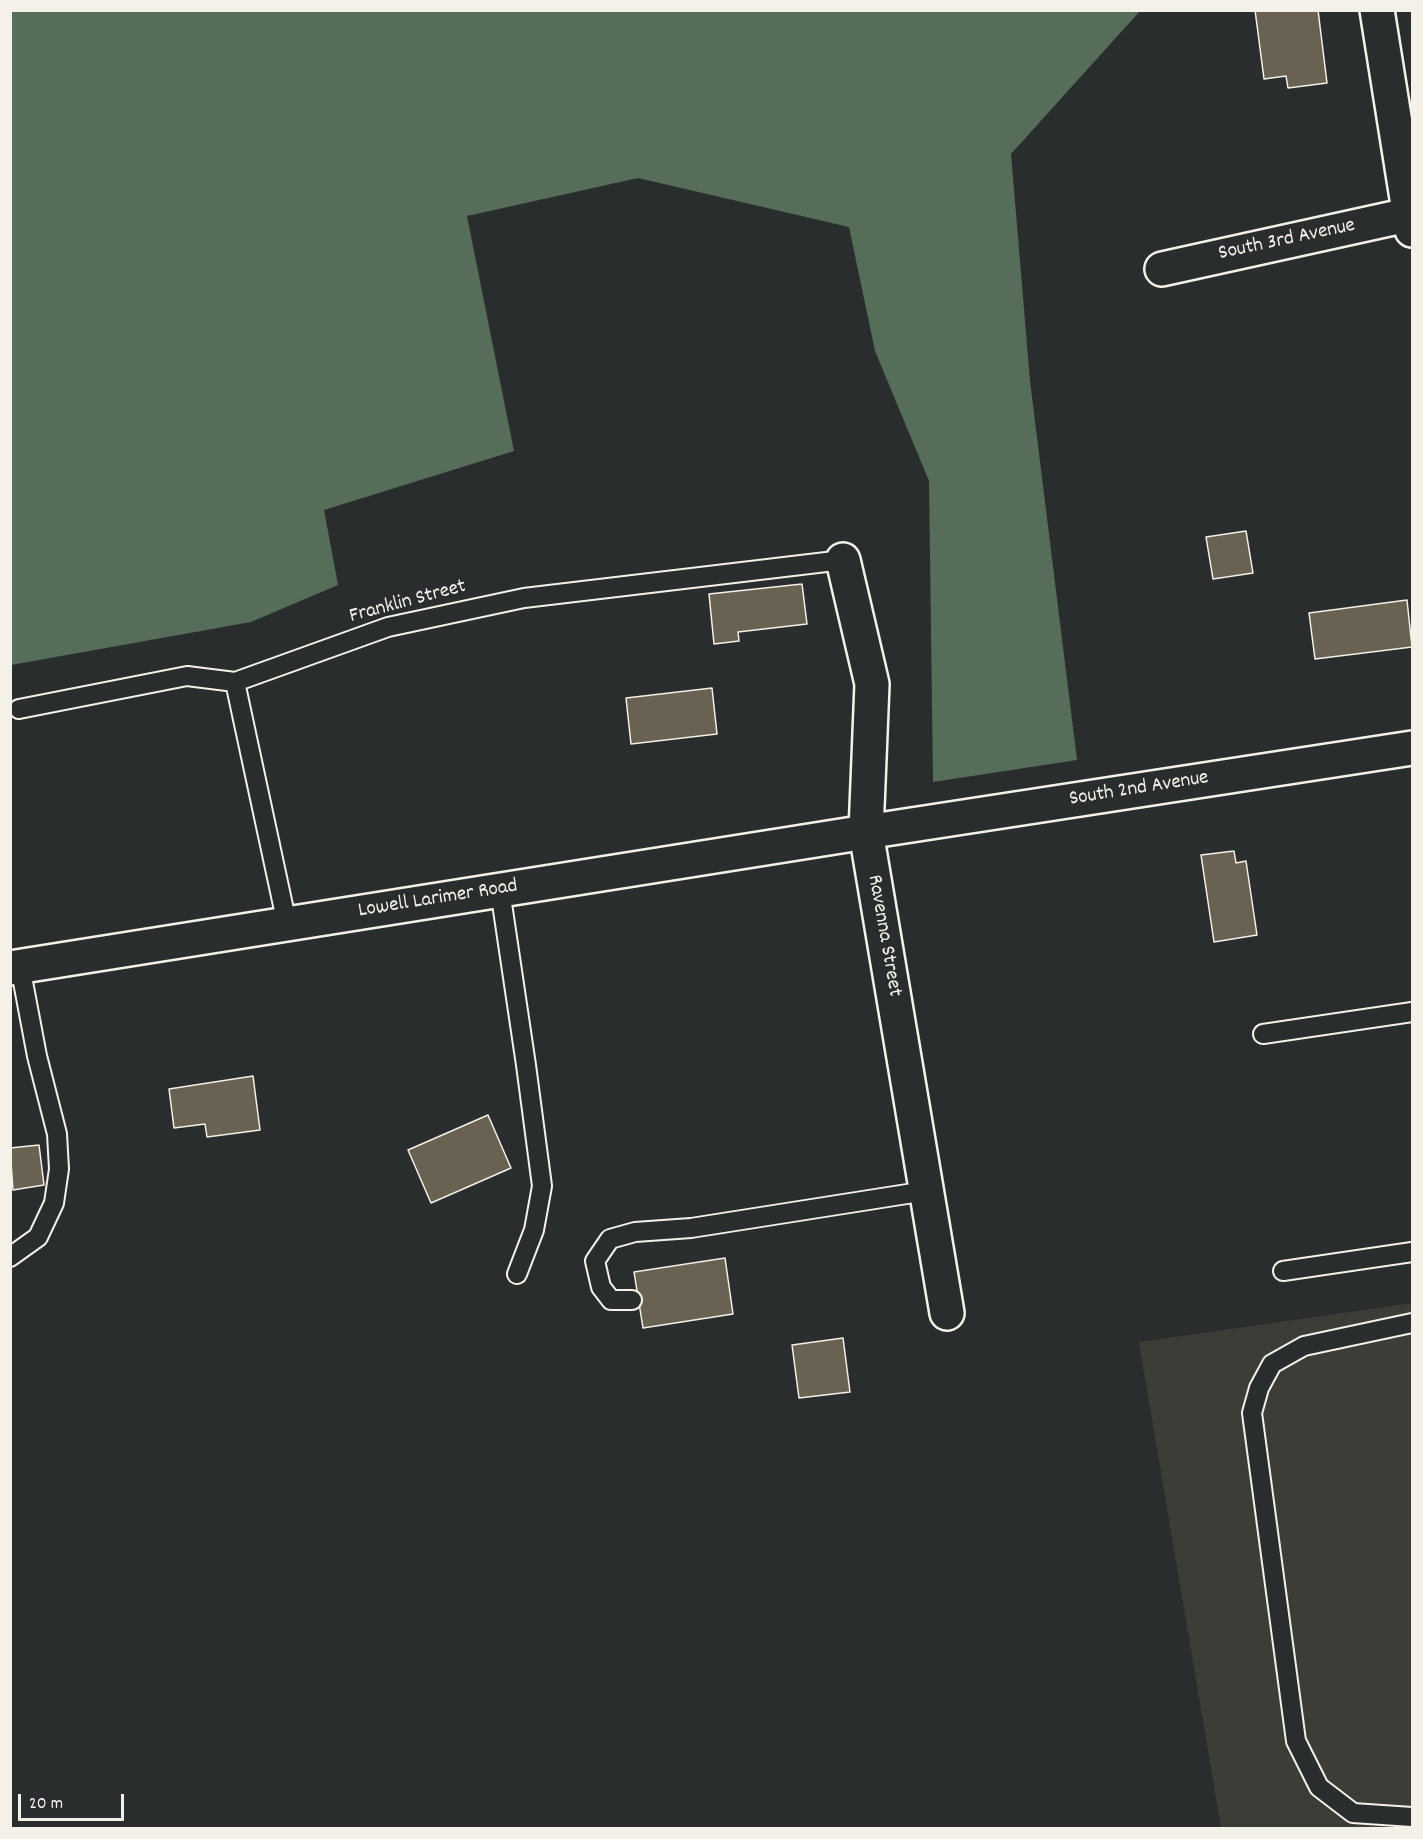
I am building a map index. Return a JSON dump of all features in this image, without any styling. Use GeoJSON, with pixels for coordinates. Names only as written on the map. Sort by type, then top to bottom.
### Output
{"type":"FeatureCollection","features":[{"type":"Feature","properties":{"kind":"street"},"geometry":{"type":"LineString","coordinates":[[1377,10],[1412,219]]}},
{"type":"Feature","properties":{"kind":"street","name":"South 3rd Avenue"},"geometry":{"type":"LineString","coordinates":[[1162,269],[1412,219]]}},
{"type":"Feature","properties":{"kind":"street","name":"Ravenna Street"},"geometry":{"type":"LineString","coordinates":[[843,560],[872,684],[866,832],[947,1312]]}},
{"type":"Feature","properties":{"kind":"street","name":"South 2nd Avenue"},"geometry":{"type":"LineString","coordinates":[[866,832],[1413,748]]}},
{"type":"Feature","properties":{"kind":"street","name":"Lowell Larimer Road"},"geometry":{"type":"LineString","coordinates":[[15,967],[866,832]]}},
{"type":"Feature","properties":{"kind":"lane","name":"Franklin Street"},"geometry":{"type":"LineString","coordinates":[[235,682],[388,627],[524,598],[843,560]]}},
{"type":"Feature","properties":{"kind":"lane"},"geometry":{"type":"LineString","coordinates":[[19,709],[187,676],[235,682],[287,924]]}},
{"type":"Feature","properties":{"kind":"lane"},"geometry":{"type":"LineString","coordinates":[[500,890],[542,1186],[534,1230],[517,1274]]}},
{"type":"Feature","properties":{"kind":"lane"},"geometry":{"type":"LineString","coordinates":[[10,1257],[38,1237],[54,1203],[59,1169],[57,1134],[15,967]]}},
{"type":"Feature","properties":{"kind":"lane"},"geometry":{"type":"LineString","coordinates":[[1263,1034],[1413,1012]]}},
{"type":"Feature","properties":{"kind":"lane"},"geometry":{"type":"LineString","coordinates":[[632,1300],[611,1300],[601,1287],[595,1261],[610,1239],[635,1232],[691,1228],[927,1191]]}},
{"type":"Feature","properties":{"kind":"lane"},"geometry":{"type":"LineString","coordinates":[[1283,1272],[1413,1252]]}},
{"type":"Feature","properties":{"kind":"lane"},"geometry":{"type":"LineString","coordinates":[[1413,1323],[1304,1346],[1272,1364],[1259,1388],[1252,1413],[1296,1741],[1319,1787],[1353,1813],[1413,1817]]}},
{"type":"Feature","properties":{"kind":"shaded area"},"geometry":{"type":"Polygon","coordinates":[[[1412,1303],[1412,1828],[1221,1828],[1139,1342],[1412,1303]]]}},
{"type":"Feature","properties":{"kind":"green space"},"geometry":{"type":"Polygon","coordinates":[[[11,10],[1140,11],[1011,154],[1030,381],[1077,760],[933,782],[929,481],[875,351],[849,227],[638,178],[467,216],[514,451],[324,510],[338,585],[251,622],[11,665],[11,10]]]}},
{"type":"Feature","properties":{"kind":"building"},"geometry":{"type":"Polygon","coordinates":[[[1255,10],[1318,10],[1327,83],[1288,88],[1286,76],[1264,79],[1255,10]]]}},
{"type":"Feature","properties":{"kind":"building"},"geometry":{"type":"Polygon","coordinates":[[[1246,531],[1253,573],[1213,579],[1206,537],[1246,531]]]}},
{"type":"Feature","properties":{"kind":"building"},"geometry":{"type":"Polygon","coordinates":[[[802,584],[807,624],[738,632],[739,641],[714,644],[709,594],[802,584]]]}},
{"type":"Feature","properties":{"kind":"building"},"geometry":{"type":"Polygon","coordinates":[[[1407,600],[1412,647],[1315,659],[1309,613],[1407,600]]]}},
{"type":"Feature","properties":{"kind":"building"},"geometry":{"type":"Polygon","coordinates":[[[712,688],[717,734],[631,744],[626,698],[712,688]]]}},
{"type":"Feature","properties":{"kind":"building"},"geometry":{"type":"Polygon","coordinates":[[[1234,851],[1236,863],[1246,861],[1257,935],[1214,942],[1201,855],[1234,851]]]}},
{"type":"Feature","properties":{"kind":"building"},"geometry":{"type":"Polygon","coordinates":[[[253,1076],[260,1130],[207,1137],[205,1124],[174,1128],[169,1089],[253,1076]]]}},
{"type":"Feature","properties":{"kind":"building"},"geometry":{"type":"Polygon","coordinates":[[[488,1115],[511,1168],[431,1203],[408,1150],[488,1115]]]}},
{"type":"Feature","properties":{"kind":"building"},"geometry":{"type":"Polygon","coordinates":[[[39,1145],[44,1185],[13,1190],[10,1148],[39,1145]]]}},
{"type":"Feature","properties":{"kind":"building"},"geometry":{"type":"Polygon","coordinates":[[[725,1258],[733,1314],[643,1328],[634,1272],[725,1258]]]}},
{"type":"Feature","properties":{"kind":"building"},"geometry":{"type":"Polygon","coordinates":[[[843,1338],[850,1392],[799,1398],[792,1345],[843,1338]]]}}]}
